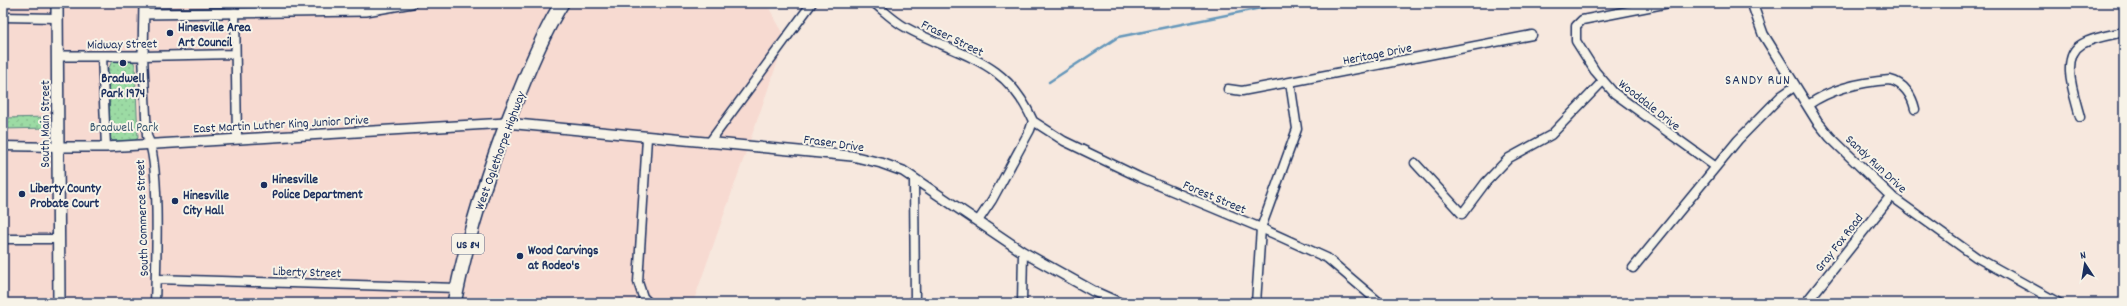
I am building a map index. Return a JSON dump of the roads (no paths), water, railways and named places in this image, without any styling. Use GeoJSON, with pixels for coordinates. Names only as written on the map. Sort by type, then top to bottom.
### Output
{"type":"FeatureCollection","features":[{"type":"Feature","properties":{"kind":"highway","name":"West Oglethorpe Highway"},"geometry":{"type":"LineString","coordinates":[[454,303],[477,207],[506,123],[529,67],[562,3]]}},
{"type":"Feature","properties":{"kind":"main road","name":"South Main Street"},"geometry":{"type":"LineString","coordinates":[[56,3],[59,303]]}},
{"type":"Feature","properties":{"kind":"street","name":"South Commerce Street"},"geometry":{"type":"LineString","coordinates":[[144,3],[143,56],[146,136],[151,144],[156,191],[155,303]]}},
{"type":"Feature","properties":{"kind":"street"},"geometry":{"type":"LineString","coordinates":[[144,14],[366,11],[412,3]]}},
{"type":"Feature","properties":{"kind":"street"},"geometry":{"type":"LineString","coordinates":[[709,143],[812,3]]}},
{"type":"Feature","properties":{"kind":"street","name":"Fraser Street"},"geometry":{"type":"LineString","coordinates":[[874,3],[905,27],[974,57],[998,74],[1012,85],[1025,102],[1033,121]]}},
{"type":"Feature","properties":{"kind":"street","name":"Wooddale Drive"},"geometry":{"type":"LineString","coordinates":[[1669,3],[1582,20],[1576,26],[1576,41],[1594,71],[1614,93],[1716,167]]}},
{"type":"Feature","properties":{"kind":"street","name":"Sandy Run Drive"},"geometry":{"type":"LineString","coordinates":[[1752,3],[1763,34],[1794,87],[1808,105],[1817,121],[1830,137],[1891,196],[1976,257],[2059,303]]}},
{"type":"Feature","properties":{"kind":"street"},"geometry":{"type":"LineString","coordinates":[[234,12],[237,138]]}},
{"type":"Feature","properties":{"kind":"street"},"geometry":{"type":"LineString","coordinates":[[3,17],[57,18]]}},
{"type":"Feature","properties":{"kind":"street"},"geometry":{"type":"LineString","coordinates":[[2080,117],[2069,67],[2073,54],[2081,44],[2124,32]]}},
{"type":"Feature","properties":{"kind":"street","name":"Heritage Drive"},"geometry":{"type":"LineString","coordinates":[[1228,89],[1242,91],[1532,35]]}},
{"type":"Feature","properties":{"kind":"street","name":"Midway Street"},"geometry":{"type":"LineString","coordinates":[[57,56],[235,54]]}},
{"type":"Feature","properties":{"kind":"street"},"geometry":{"type":"LineString","coordinates":[[102,56],[106,146]]}},
{"type":"Feature","properties":{"kind":"street"},"geometry":{"type":"LineString","coordinates":[[1808,105],[1827,93],[1847,86],[1890,80],[1896,81],[1912,96],[1915,109]]}},
{"type":"Feature","properties":{"kind":"street"},"geometry":{"type":"LineString","coordinates":[[1414,163],[1462,214],[1486,182],[1509,158],[1551,135],[1573,110],[1603,81]]}},
{"type":"Feature","properties":{"kind":"street"},"geometry":{"type":"LineString","coordinates":[[1256,303],[1261,228],[1297,129],[1290,82]]}},
{"type":"Feature","properties":{"kind":"street"},"geometry":{"type":"LineString","coordinates":[[1633,268],[1738,140],[1780,96],[1794,87]]}},
{"type":"Feature","properties":{"kind":"street"},"geometry":{"type":"LineString","coordinates":[[978,221],[992,200],[1033,121]]}},
{"type":"Feature","properties":{"kind":"street","name":"Forest Street"},"geometry":{"type":"LineString","coordinates":[[1033,121],[1064,141],[1141,178],[1261,228],[1327,258],[1380,303]]}},
{"type":"Feature","properties":{"kind":"street","name":"Fraser Drive"},"geometry":{"type":"LineString","coordinates":[[506,123],[648,138],[852,156],[881,163],[903,171],[914,180],[1023,252],[1093,291],[1120,303]]}},
{"type":"Feature","properties":{"kind":"street","name":"East Martin Luther King Junior Drive"},"geometry":{"type":"LineString","coordinates":[[58,147],[151,144],[506,123]]}},
{"type":"Feature","properties":{"kind":"street"},"geometry":{"type":"LineString","coordinates":[[648,138],[638,282],[643,297],[649,303]]}},
{"type":"Feature","properties":{"kind":"street"},"geometry":{"type":"LineString","coordinates":[[3,146],[58,147]]}},
{"type":"Feature","properties":{"kind":"street"},"geometry":{"type":"LineString","coordinates":[[914,180],[915,303]]}},
{"type":"Feature","properties":{"kind":"street","name":"Gray Fox Road"},"geometry":{"type":"LineString","coordinates":[[1806,303],[1891,196]]}},
{"type":"Feature","properties":{"kind":"street"},"geometry":{"type":"LineString","coordinates":[[3,239],[58,239]]}},
{"type":"Feature","properties":{"kind":"street"},"geometry":{"type":"LineString","coordinates":[[1022,303],[1023,252]]}},
{"type":"Feature","properties":{"kind":"street","name":"Liberty Street"},"geometry":{"type":"LineString","coordinates":[[156,279],[457,288]]}},
{"type":"Feature","properties":{"kind":"waterway"},"geometry":{"type":"LineString","coordinates":[[1049,82],[1118,37],[1286,3]]}},
{"type":"Feature","properties":{"kind":"place","name":"Hinesville Area Art Council"},"geometry":{"type":"Point","coordinates":[170,33]}},
{"type":"Feature","properties":{"kind":"place","name":"Bradwell Park 1974"},"geometry":{"type":"Point","coordinates":[123,63]}},
{"type":"Feature","properties":{"kind":"place","name":"Hinesville Police Department"},"geometry":{"type":"Point","coordinates":[264,185]}},
{"type":"Feature","properties":{"kind":"place","name":"Liberty County Probate Court"},"geometry":{"type":"Point","coordinates":[22,194]}},
{"type":"Feature","properties":{"kind":"place","name":"Hinesville City Hall"},"geometry":{"type":"Point","coordinates":[175,201]}},
{"type":"Feature","properties":{"kind":"place","name":"Wood Carvings at Rodeo's"},"geometry":{"type":"Point","coordinates":[520,256]}},
{"type":"Feature","properties":{"kind":"district","name":"SANDY RUN"},"geometry":{"type":"Point","coordinates":[1758,79]}},
{"type":"Feature","properties":{"kind":"park label","name":"Bradwell Park"},"geometry":{"type":"Point","coordinates":[124,126]}}]}
